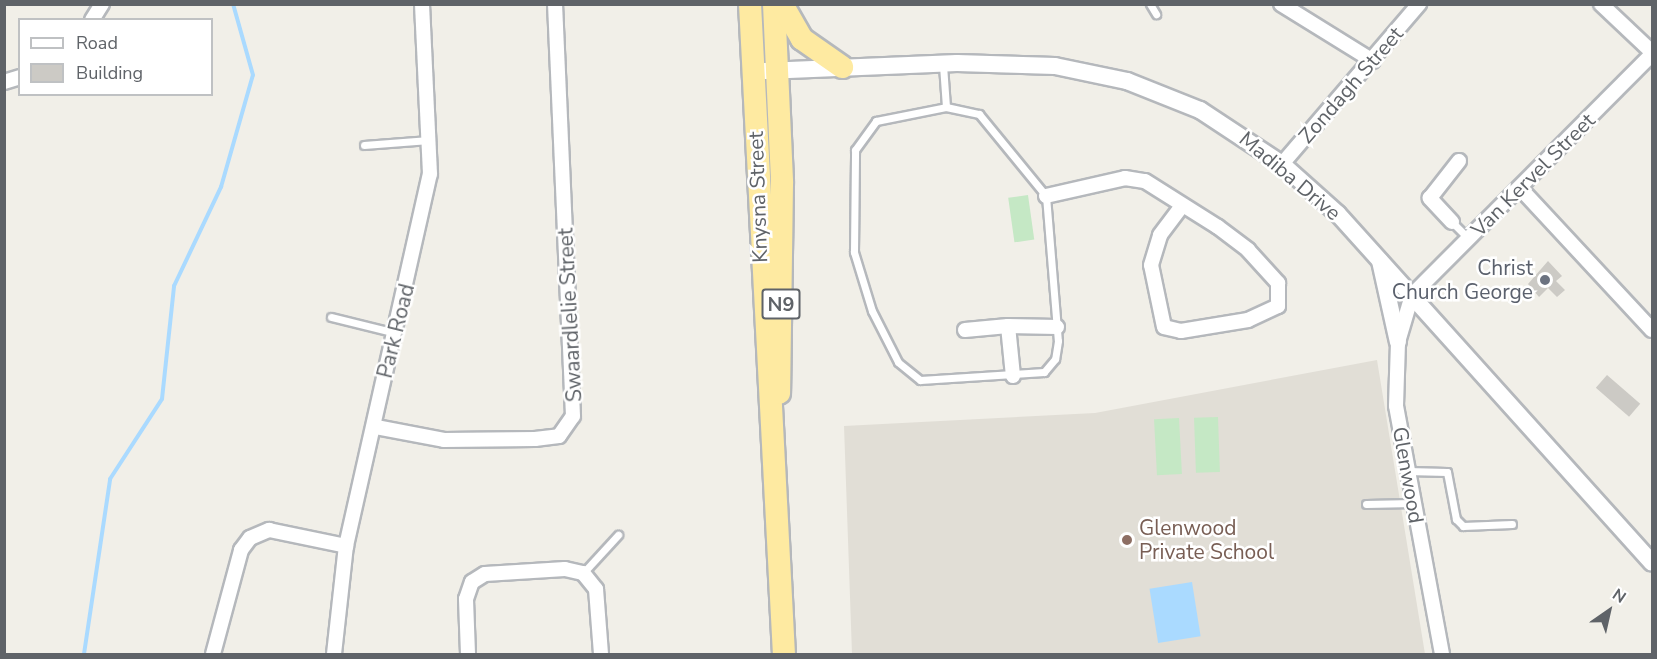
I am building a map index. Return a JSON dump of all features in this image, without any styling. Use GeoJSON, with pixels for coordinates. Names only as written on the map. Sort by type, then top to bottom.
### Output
{"type":"FeatureCollection","features":[{"type":"Feature","properties":{"kind":"highway","name":"Knysna Street"},"geometry":{"type":"LineString","coordinates":[[750,4],[766,382],[774,424],[784,654]]}},
{"type":"Feature","properties":{"kind":"highway","name":"Knysna Street"},"geometry":{"type":"LineString","coordinates":[[774,4],[778,70],[782,274],[780,384],[774,424]]}},
{"type":"Feature","properties":{"kind":"highway"},"geometry":{"type":"LineString","coordinates":[[782,4],[802,39],[842,67]]}},
{"type":"Feature","properties":{"kind":"street","name":"Park Road"},"geometry":{"type":"LineString","coordinates":[[334,654],[346,546],[376,428],[423,223],[429,140],[422,4]]}},
{"type":"Feature","properties":{"kind":"street","name":"Swaardlelie Street"},"geometry":{"type":"LineString","coordinates":[[376,428],[444,440],[536,439],[559,436],[573,416],[555,4]]}},
{"type":"Feature","properties":{"kind":"street"},"geometry":{"type":"LineString","coordinates":[[1281,4],[1373,61]]}},
{"type":"Feature","properties":{"kind":"street","name":"Zondagh Street"},"geometry":{"type":"LineString","coordinates":[[1282,164],[1373,61],[1419,4]]}},
{"type":"Feature","properties":{"kind":"street"},"geometry":{"type":"LineString","coordinates":[[1601,4],[1653,53]]}},
{"type":"Feature","properties":{"kind":"street","name":"Van Kervel Street"},"geometry":{"type":"LineString","coordinates":[[1412,295],[1653,53]]}},
{"type":"Feature","properties":{"kind":"street","name":"Madiba Drive"},"geometry":{"type":"LineString","coordinates":[[752,71],[943,63],[1055,66],[1128,81],[1200,110],[1282,164],[1380,260],[1653,563]]}},
{"type":"Feature","properties":{"kind":"street"},"geometry":{"type":"LineString","coordinates":[[1452,222],[1430,198],[1458,161]]}},
{"type":"Feature","properties":{"kind":"street"},"geometry":{"type":"LineString","coordinates":[[1046,196],[1125,178],[1145,181],[1248,250],[1278,283],[1278,306],[1248,320],[1181,331],[1164,327],[1151,265],[1160,235],[1182,206]]}},
{"type":"Feature","properties":{"kind":"street"},"geometry":{"type":"LineString","coordinates":[[1521,188],[1653,330]]}},
{"type":"Feature","properties":{"kind":"street"},"geometry":{"type":"LineString","coordinates":[[1380,260],[1398,342]]}},
{"type":"Feature","properties":{"kind":"street","name":"Glenwood"},"geometry":{"type":"LineString","coordinates":[[1412,295],[1398,342],[1396,405],[1406,472],[1442,654]]}},
{"type":"Feature","properties":{"kind":"street"},"geometry":{"type":"LineString","coordinates":[[1008,326],[1013,376]]}},
{"type":"Feature","properties":{"kind":"street"},"geometry":{"type":"LineString","coordinates":[[965,330],[1008,326],[1057,327]]}},
{"type":"Feature","properties":{"kind":"street"},"geometry":{"type":"LineString","coordinates":[[213,654],[241,550],[250,538],[268,530],[346,546]]}},
{"type":"Feature","properties":{"kind":"street"},"geometry":{"type":"LineString","coordinates":[[468,654],[465,599],[478,577],[565,568],[583,573],[598,596],[601,654]]}},
{"type":"Feature","properties":{"kind":"lane"},"geometry":{"type":"LineString","coordinates":[[1150,4],[1156,14]]}},
{"type":"Feature","properties":{"kind":"lane"},"geometry":{"type":"LineString","coordinates":[[943,63],[946,107]]}},
{"type":"Feature","properties":{"kind":"lane"},"geometry":{"type":"LineString","coordinates":[[946,107],[979,114],[1046,196],[1057,327],[1057,352],[1051,366],[1044,372],[1013,376],[925,381],[912,376],[872,311],[854,252],[852,181],[861,135],[876,121],[946,107]]}},
{"type":"Feature","properties":{"kind":"lane"},"geometry":{"type":"LineString","coordinates":[[364,146],[429,140]]}},
{"type":"Feature","properties":{"kind":"lane"},"geometry":{"type":"LineString","coordinates":[[1452,222],[1469,239]]}},
{"type":"Feature","properties":{"kind":"lane"},"geometry":{"type":"LineString","coordinates":[[331,317],[396,333]]}},
{"type":"Feature","properties":{"kind":"lane"},"geometry":{"type":"LineString","coordinates":[[1406,472],[1447,472],[1456,519],[1463,526],[1512,524]]}},
{"type":"Feature","properties":{"kind":"lane"},"geometry":{"type":"LineString","coordinates":[[1366,504],[1413,502]]}},
{"type":"Feature","properties":{"kind":"lane"},"geometry":{"type":"LineString","coordinates":[[583,573],[618,535]]}},
{"type":"Feature","properties":{"kind":"shaded area","name":"Glenwood Private School"},"geometry":{"type":"Polygon","coordinates":[[[1377,360],[1425,654],[852,654],[844,426],[1095,413],[1377,360]]]}},
{"type":"Feature","properties":{"kind":"green space"},"geometry":{"type":"Polygon","coordinates":[[[1028,195],[1034,240],[1014,242],[1008,198],[1028,195]]]}},
{"type":"Feature","properties":{"kind":"green space"},"geometry":{"type":"Polygon","coordinates":[[[1218,417],[1220,472],[1196,473],[1194,418],[1218,417]]]}},
{"type":"Feature","properties":{"kind":"green space"},"geometry":{"type":"Polygon","coordinates":[[[1179,418],[1182,474],[1157,475],[1154,419],[1179,418]]]}},
{"type":"Feature","properties":{"kind":"water"},"geometry":{"type":"Polygon","coordinates":[[[1192,582],[1201,636],[1158,643],[1150,589],[1192,582]]]}},
{"type":"Feature","properties":{"kind":"building","name":"Christ Church George"},"geometry":{"type":"Polygon","coordinates":[[[1548,261],[1562,276],[1556,281],[1565,290],[1557,297],[1548,288],[1539,297],[1528,284],[1548,261]]]}},
{"type":"Feature","properties":{"kind":"building"},"geometry":{"type":"Polygon","coordinates":[[[1607,375],[1640,404],[1629,417],[1596,388],[1607,375]]]}},
{"type":"Feature","properties":{"kind":"waterway"},"geometry":{"type":"LineString","coordinates":[[84,654],[110,479],[162,399],[174,286],[221,187],[253,75],[233,4]]}},
{"type":"Feature","properties":{"kind":"place","name":"Christ Church George"},"geometry":{"type":"Point","coordinates":[1545,280]}},
{"type":"Feature","properties":{"kind":"place","name":"Glenwood Private School"},"geometry":{"type":"Point","coordinates":[1127,540]}}]}
